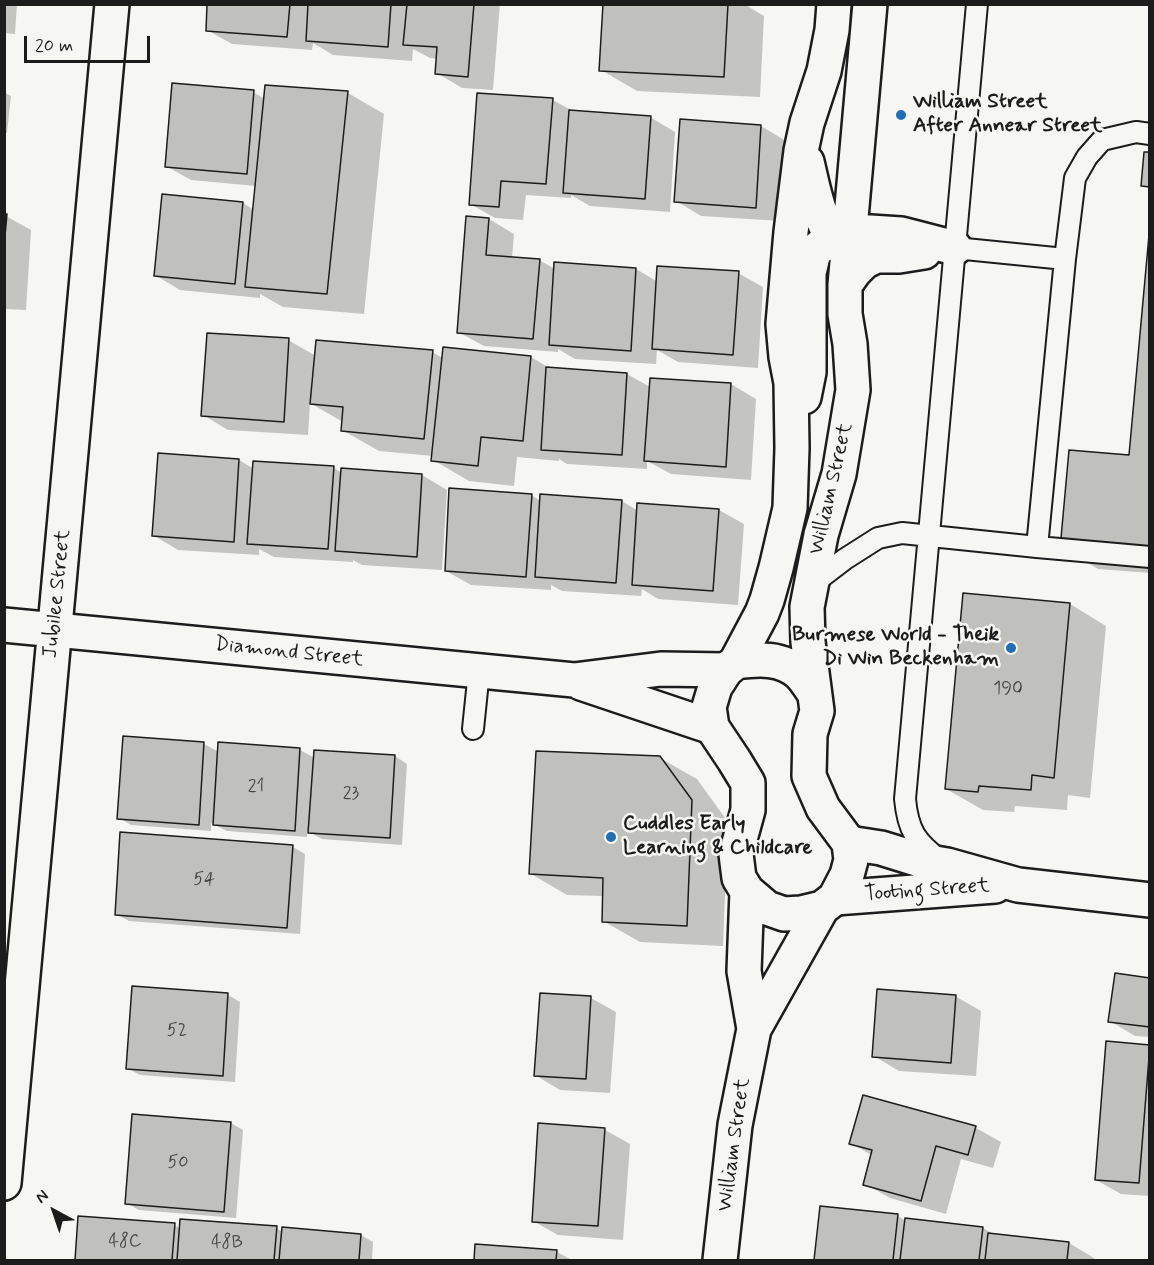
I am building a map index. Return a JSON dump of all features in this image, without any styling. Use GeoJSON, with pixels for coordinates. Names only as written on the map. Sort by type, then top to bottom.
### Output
{"type":"FeatureCollection","features":[{"type":"Feature","properties":{"kind":"main road","name":"Jubilee Street"},"geometry":{"type":"LineString","coordinates":[[4,1183],[112,4]]}},
{"type":"Feature","properties":{"kind":"main road","name":"William Street"},"geometry":{"type":"LineString","coordinates":[[754,1029],[744,971],[747,891],[739,878],[736,854],[748,810],[748,783],[712,727],[709,706],[715,687],[731,666],[762,613],[776,568],[790,508],[792,436],[790,383],[783,324],[791,232],[801,151],[807,123],[824,71],[832,30],[834,4]]}},
{"type":"Feature","properties":{"kind":"main road","name":"William Street"},"geometry":{"type":"LineString","coordinates":[[720,1260],[735,1125],[754,1029],[847,875],[851,860],[849,843],[823,808],[809,776],[810,734],[817,711],[808,642],[807,607],[821,535],[839,474],[853,390],[850,344],[845,314],[848,254],[870,4]]}},
{"type":"Feature","properties":{"kind":"main road","name":"William Street"},"geometry":{"type":"LineString","coordinates":[[807,123],[806,156],[822,219],[848,254]]}},
{"type":"Feature","properties":{"kind":"main road","name":"William Street"},"geometry":{"type":"LineString","coordinates":[[854,182],[857,194],[866,210],[874,218],[901,234]]}},
{"type":"Feature","properties":{"kind":"main road","name":"William Street"},"geometry":{"type":"LineString","coordinates":[[848,254],[855,231],[901,234],[955,248]]}},
{"type":"Feature","properties":{"kind":"main road","name":"William Street"},"geometry":{"type":"LineString","coordinates":[[792,436],[809,372],[809,273],[814,252],[824,243],[848,254],[876,256],[899,256],[955,248]]}},
{"type":"Feature","properties":{"kind":"main road","name":"Diamond Street"},"geometry":{"type":"LineString","coordinates":[[4,625],[574,680],[661,669],[731,666]]}},
{"type":"Feature","properties":{"kind":"main road"},"geometry":{"type":"LineString","coordinates":[[731,666],[754,659],[769,659],[784,664],[799,673],[814,693]]}},
{"type":"Feature","properties":{"kind":"main road","name":"Diamond Street"},"geometry":{"type":"LineString","coordinates":[[574,680],[712,727]]}},
{"type":"Feature","properties":{"kind":"main road","name":"Tooting Street"},"geometry":{"type":"LineString","coordinates":[[849,843],[881,848],[1018,885],[1149,900]]}},
{"type":"Feature","properties":{"kind":"main road","name":"Tooting Street"},"geometry":{"type":"LineString","coordinates":[[829,903],[1018,885]]}},
{"type":"Feature","properties":{"kind":"main road"},"geometry":{"type":"LineString","coordinates":[[747,891],[767,908],[784,914],[801,913],[829,903]]}},
{"type":"Feature","properties":{"kind":"lane"},"geometry":{"type":"LineString","coordinates":[[947,865],[928,851],[913,833],[907,818],[905,799],[977,4]]}},
{"type":"Feature","properties":{"kind":"lane"},"geometry":{"type":"LineString","coordinates":[[1037,547],[1075,178],[1087,157],[1102,140],[1136,132],[1149,134]]}},
{"type":"Feature","properties":{"kind":"lane"},"geometry":{"type":"LineString","coordinates":[[955,248],[1065,259]]}},
{"type":"Feature","properties":{"kind":"lane"},"geometry":{"type":"LineString","coordinates":[[811,585],[878,538],[902,533],[1149,557]]}},
{"type":"Feature","properties":{"kind":"lane"},"geometry":{"type":"LineString","coordinates":[[473,729],[479,671]]}},
{"type":"Feature","properties":{"kind":"building"},"geometry":{"type":"Polygon","coordinates":[[[207,4],[290,4],[287,37],[206,31],[207,4]]]}},
{"type":"Feature","properties":{"kind":"building"},"geometry":{"type":"Polygon","coordinates":[[[308,4],[391,4],[388,47],[306,41],[308,4]]]}},
{"type":"Feature","properties":{"kind":"building"},"geometry":{"type":"Polygon","coordinates":[[[407,4],[474,4],[468,77],[435,74],[437,47],[403,45],[407,4]]]}},
{"type":"Feature","properties":{"kind":"building"},"geometry":{"type":"Polygon","coordinates":[[[603,4],[728,4],[724,77],[599,71],[603,4]]]}},
{"type":"Feature","properties":{"kind":"building"},"geometry":{"type":"Polygon","coordinates":[[[172,83],[254,90],[247,174],[165,167],[172,83]]]}},
{"type":"Feature","properties":{"kind":"building"},"geometry":{"type":"Polygon","coordinates":[[[265,85],[348,91],[327,294],[245,287],[265,85]]]}},
{"type":"Feature","properties":{"kind":"building"},"geometry":{"type":"Polygon","coordinates":[[[477,93],[553,98],[546,184],[501,181],[499,207],[469,205],[477,93]]]}},
{"type":"Feature","properties":{"kind":"building"},"geometry":{"type":"Polygon","coordinates":[[[569,110],[651,116],[645,199],[563,193],[569,110]]]}},
{"type":"Feature","properties":{"kind":"building"},"geometry":{"type":"Polygon","coordinates":[[[680,119],[761,125],[756,208],[674,202],[680,119]]]}},
{"type":"Feature","properties":{"kind":"building"},"geometry":{"type":"Polygon","coordinates":[[[1144,152],[1150,152],[1150,187],[1141,186],[1144,152]]]}},
{"type":"Feature","properties":{"kind":"building"},"geometry":{"type":"Polygon","coordinates":[[[162,194],[243,202],[235,284],[154,276],[162,194]]]}},
{"type":"Feature","properties":{"kind":"building"},"geometry":{"type":"Polygon","coordinates":[[[4,214],[7,214],[4,247],[4,214]]]}},
{"type":"Feature","properties":{"kind":"building"},"geometry":{"type":"Polygon","coordinates":[[[466,216],[489,218],[486,255],[540,259],[533,339],[457,333],[466,216]]]}},
{"type":"Feature","properties":{"kind":"building"},"geometry":{"type":"Polygon","coordinates":[[[1150,224],[1150,556],[1060,549],[1069,450],[1129,455],[1150,224]]]}},
{"type":"Feature","properties":{"kind":"building"},"geometry":{"type":"Polygon","coordinates":[[[554,262],[636,268],[631,351],[549,345],[554,262]]]}},
{"type":"Feature","properties":{"kind":"building"},"geometry":{"type":"Polygon","coordinates":[[[657,266],[739,271],[733,355],[652,349],[657,266]]]}},
{"type":"Feature","properties":{"kind":"building"},"geometry":{"type":"Polygon","coordinates":[[[207,333],[289,338],[284,422],[201,416],[207,333]]]}},
{"type":"Feature","properties":{"kind":"building"},"geometry":{"type":"Polygon","coordinates":[[[316,340],[433,350],[424,439],[341,431],[343,407],[310,404],[316,340]]]}},
{"type":"Feature","properties":{"kind":"building"},"geometry":{"type":"Polygon","coordinates":[[[443,347],[531,356],[523,441],[481,437],[478,466],[431,461],[443,347]]]}},
{"type":"Feature","properties":{"kind":"building"},"geometry":{"type":"Polygon","coordinates":[[[546,367],[627,373],[622,455],[541,450],[546,367]]]}},
{"type":"Feature","properties":{"kind":"building"},"geometry":{"type":"Polygon","coordinates":[[[650,378],[731,383],[726,467],[644,461],[650,378]]]}},
{"type":"Feature","properties":{"kind":"building"},"geometry":{"type":"Polygon","coordinates":[[[158,453],[239,459],[234,542],[152,536],[158,453]]]}},
{"type":"Feature","properties":{"kind":"building"},"geometry":{"type":"Polygon","coordinates":[[[253,461],[334,466],[328,549],[247,544],[253,461]]]}},
{"type":"Feature","properties":{"kind":"building"},"geometry":{"type":"Polygon","coordinates":[[[341,468],[422,474],[417,557],[335,551],[341,468]]]}},
{"type":"Feature","properties":{"kind":"building"},"geometry":{"type":"Polygon","coordinates":[[[449,488],[532,494],[526,577],[445,571],[449,488]]]}},
{"type":"Feature","properties":{"kind":"building"},"geometry":{"type":"Polygon","coordinates":[[[540,494],[622,500],[616,583],[535,577],[540,494]]]}},
{"type":"Feature","properties":{"kind":"building"},"geometry":{"type":"Polygon","coordinates":[[[637,503],[719,509],[713,591],[632,585],[637,503]]]}},
{"type":"Feature","properties":{"kind":"building"},"geometry":{"type":"Polygon","coordinates":[[[963,593],[1070,603],[1054,778],[1032,775],[1031,790],[979,786],[978,792],[945,789],[963,593]]]}},
{"type":"Feature","properties":{"kind":"building"},"geometry":{"type":"Polygon","coordinates":[[[123,736],[204,742],[199,825],[117,819],[123,736]]]}},
{"type":"Feature","properties":{"kind":"building"},"geometry":{"type":"Polygon","coordinates":[[[218,742],[300,748],[295,831],[213,825],[218,742]]]}},
{"type":"Feature","properties":{"kind":"building"},"geometry":{"type":"Polygon","coordinates":[[[314,750],[395,755],[390,838],[308,833],[314,750]]]}},
{"type":"Feature","properties":{"kind":"building","name":"Cuddles Early Learning & Childcare"},"geometry":{"type":"Polygon","coordinates":[[[536,751],[660,756],[692,800],[687,926],[602,922],[603,878],[529,874],[536,751]]]}},
{"type":"Feature","properties":{"kind":"building"},"geometry":{"type":"Polygon","coordinates":[[[120,832],[293,845],[287,928],[115,915],[120,832]]]}},
{"type":"Feature","properties":{"kind":"building"},"geometry":{"type":"Polygon","coordinates":[[[1115,973],[1150,978],[1150,1027],[1108,1022],[1115,973]]]}},
{"type":"Feature","properties":{"kind":"building"},"geometry":{"type":"Polygon","coordinates":[[[132,986],[228,993],[223,1076],[126,1069],[132,986]]]}},
{"type":"Feature","properties":{"kind":"building"},"geometry":{"type":"Polygon","coordinates":[[[877,989],[956,995],[951,1063],[872,1057],[877,989]]]}},
{"type":"Feature","properties":{"kind":"building"},"geometry":{"type":"Polygon","coordinates":[[[540,993],[591,996],[586,1079],[534,1076],[540,993]]]}},
{"type":"Feature","properties":{"kind":"building"},"geometry":{"type":"Polygon","coordinates":[[[1106,1041],[1150,1045],[1139,1183],[1095,1180],[1106,1041]]]}},
{"type":"Feature","properties":{"kind":"building"},"geometry":{"type":"Polygon","coordinates":[[[863,1095],[976,1126],[968,1155],[936,1146],[921,1201],[863,1185],[872,1150],[849,1144],[863,1095]]]}},
{"type":"Feature","properties":{"kind":"building"},"geometry":{"type":"Polygon","coordinates":[[[132,1114],[231,1122],[224,1212],[125,1204],[132,1114]]]}},
{"type":"Feature","properties":{"kind":"building"},"geometry":{"type":"Polygon","coordinates":[[[538,1123],[605,1128],[598,1226],[532,1222],[538,1123]]]}},
{"type":"Feature","properties":{"kind":"building"},"geometry":{"type":"Polygon","coordinates":[[[820,1206],[898,1214],[893,1260],[814,1260],[820,1206]]]}},
{"type":"Feature","properties":{"kind":"building"},"geometry":{"type":"Polygon","coordinates":[[[78,1216],[175,1223],[172,1260],[75,1260],[78,1216]]]}},
{"type":"Feature","properties":{"kind":"building"},"geometry":{"type":"Polygon","coordinates":[[[905,1218],[983,1227],[979,1260],[900,1260],[905,1218]]]}},
{"type":"Feature","properties":{"kind":"building"},"geometry":{"type":"Polygon","coordinates":[[[180,1219],[277,1226],[274,1260],[177,1260],[180,1219]]]}},
{"type":"Feature","properties":{"kind":"building"},"geometry":{"type":"Polygon","coordinates":[[[282,1227],[361,1234],[359,1260],[279,1260],[282,1227]]]}},
{"type":"Feature","properties":{"kind":"building"},"geometry":{"type":"Polygon","coordinates":[[[988,1233],[1069,1242],[1067,1260],[985,1260],[988,1233]]]}},
{"type":"Feature","properties":{"kind":"building"},"geometry":{"type":"Polygon","coordinates":[[[475,1244],[557,1250],[556,1260],[474,1260],[475,1244]]]}},
{"type":"Feature","properties":{"kind":"place","name":"William Street After Annear Street"},"geometry":{"type":"Point","coordinates":[901,115]}},
{"type":"Feature","properties":{"kind":"place","name":"Burmese World - Theik Di Win Beckenham"},"geometry":{"type":"Point","coordinates":[1011,648]}},
{"type":"Feature","properties":{"kind":"place","name":"Cuddles Early Learning & Childcare"},"geometry":{"type":"Point","coordinates":[611,837]}}]}
